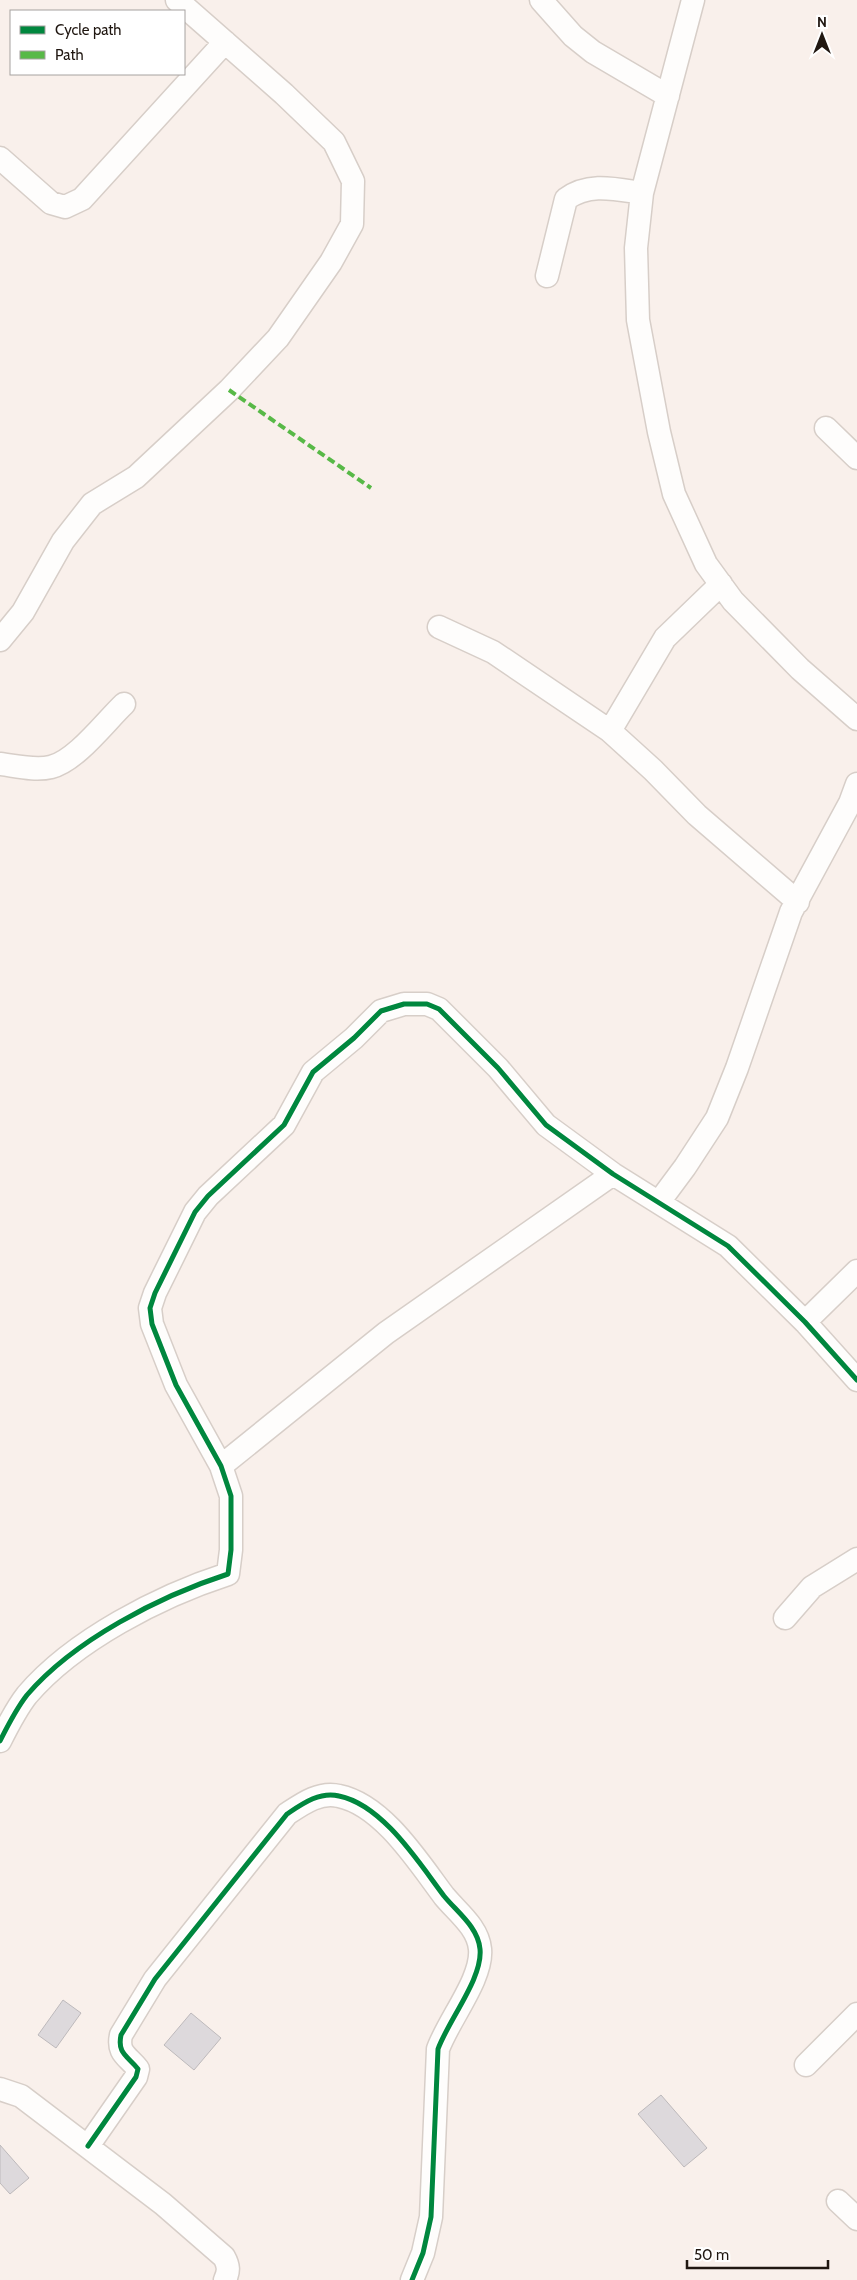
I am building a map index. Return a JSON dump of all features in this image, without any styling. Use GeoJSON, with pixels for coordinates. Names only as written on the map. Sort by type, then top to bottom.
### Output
{"type":"FeatureCollection","features":[{"type":"Feature","properties":{"kind":"street"},"geometry":{"type":"LineString","coordinates":[[0,640],[23,612],[63,540],[92,504],[136,477],[229,390],[278,338],[332,262],[352,224],[353,181],[334,142],[177,0]]}},
{"type":"Feature","properties":{"kind":"street"},"geometry":{"type":"LineString","coordinates":[[541,0],[573,36],[593,52],[668,96]]}},
{"type":"Feature","properties":{"kind":"street"},"geometry":{"type":"LineString","coordinates":[[693,0],[642,193],[636,248],[638,320],[659,432],[674,494],[706,564],[733,601],[800,670],[857,719]]}},
{"type":"Feature","properties":{"kind":"street"},"geometry":{"type":"LineString","coordinates":[[0,158],[51,203],[65,207],[82,199],[225,42]]}},
{"type":"Feature","properties":{"kind":"street"},"geometry":{"type":"LineString","coordinates":[[547,276],[566,199],[576,192],[594,188],[642,193]]}},
{"type":"Feature","properties":{"kind":"street"},"geometry":{"type":"LineString","coordinates":[[826,428],[857,458]]}},
{"type":"Feature","properties":{"kind":"street"},"geometry":{"type":"LineString","coordinates":[[610,731],[665,638],[721,584]]}},
{"type":"Feature","properties":{"kind":"street"},"geometry":{"type":"LineString","coordinates":[[438,627],[494,652],[610,731],[697,815],[798,902]]}},
{"type":"Feature","properties":{"kind":"street"},"geometry":{"type":"LineString","coordinates":[[0,764],[26,768],[50,767],[70,758],[124,704]]}},
{"type":"Feature","properties":{"kind":"street"},"geometry":{"type":"LineString","coordinates":[[659,1202],[685,1167],[717,1118],[737,1068],[788,920],[850,803],[857,784]]}},
{"type":"Feature","properties":{"kind":"street"},"geometry":{"type":"LineString","coordinates":[[0,1741],[10,1720],[28,1695],[86,1643],[118,1622],[182,1592],[228,1574],[231,1550],[231,1496],[221,1466],[176,1385],[152,1324],[150,1308],[180,1240],[195,1212],[208,1196],[284,1125],[313,1072],[354,1038],[381,1011],[404,1004],[427,1004],[438,1009],[498,1068],[546,1125],[613,1174],[728,1246],[805,1322],[857,1380]]}},
{"type":"Feature","properties":{"kind":"street"},"geometry":{"type":"LineString","coordinates":[[221,1466],[386,1333],[613,1174]]}},
{"type":"Feature","properties":{"kind":"street"},"geometry":{"type":"LineString","coordinates":[[805,1322],[857,1271]]}},
{"type":"Feature","properties":{"kind":"street"},"geometry":{"type":"LineString","coordinates":[[785,1618],[812,1587],[857,1559]]}},
{"type":"Feature","properties":{"kind":"street"},"geometry":{"type":"LineString","coordinates":[[88,2146],[136,2077],[138,2069],[121,2051],[119,2044],[121,2035],[155,1979],[287,1814],[311,1799],[338,1795],[358,1802],[406,1844],[446,1898],[473,1930],[480,1946],[481,1959],[476,1975],[444,2031],[438,2049],[431,2216],[422,2254],[412,2280]]}},
{"type":"Feature","properties":{"kind":"street"},"geometry":{"type":"LineString","coordinates":[[806,2065],[857,2014]]}},
{"type":"Feature","properties":{"kind":"street"},"geometry":{"type":"LineString","coordinates":[[0,2088],[21,2096],[163,2204],[224,2257],[228,2264],[225,2280]]}},
{"type":"Feature","properties":{"kind":"street"},"geometry":{"type":"LineString","coordinates":[[838,2202],[857,2219]]}},
{"type":"Feature","properties":{"kind":"building"},"geometry":{"type":"Polygon","coordinates":[[[63,2000],[81,2013],[56,2048],[38,2035],[63,2000]]]}},
{"type":"Feature","properties":{"kind":"building"},"geometry":{"type":"Polygon","coordinates":[[[191,2013],[221,2038],[194,2070],[164,2045],[191,2013]]]}},
{"type":"Feature","properties":{"kind":"building"},"geometry":{"type":"Polygon","coordinates":[[[661,2095],[707,2148],[684,2167],[638,2114],[661,2095]]]}},
{"type":"Feature","properties":{"kind":"building"},"geometry":{"type":"Polygon","coordinates":[[[0,2145],[29,2178],[10,2194],[0,2183],[0,2145]]]}},
{"type":"Feature","properties":{"kind":"marked path"},"geometry":{"type":"LineString","coordinates":[[229,390],[371,488]]}},
{"type":"Feature","properties":{"kind":"cycle path"},"geometry":{"type":"LineString","coordinates":[[0,1741],[27,1695],[46,1675],[93,1638],[147,1607],[228,1574],[231,1550],[231,1496],[221,1466],[176,1385],[152,1324],[150,1308],[155,1293],[195,1212],[208,1196],[284,1125],[313,1072],[354,1038],[381,1011],[404,1004],[427,1004],[439,1009],[498,1068],[546,1125],[613,1174],[728,1246],[805,1322],[857,1380]]}},
{"type":"Feature","properties":{"kind":"cycle path"},"geometry":{"type":"LineString","coordinates":[[88,2146],[136,2077],[138,2069],[122,2051],[121,2035],[155,1979],[287,1814],[312,1799],[325,1795],[339,1796],[355,1802],[370,1811],[399,1837],[444,1896],[466,1920],[475,1934],[480,1949],[480,1960],[471,1985],[438,2049],[431,2217],[423,2253],[412,2280]]}}]}
